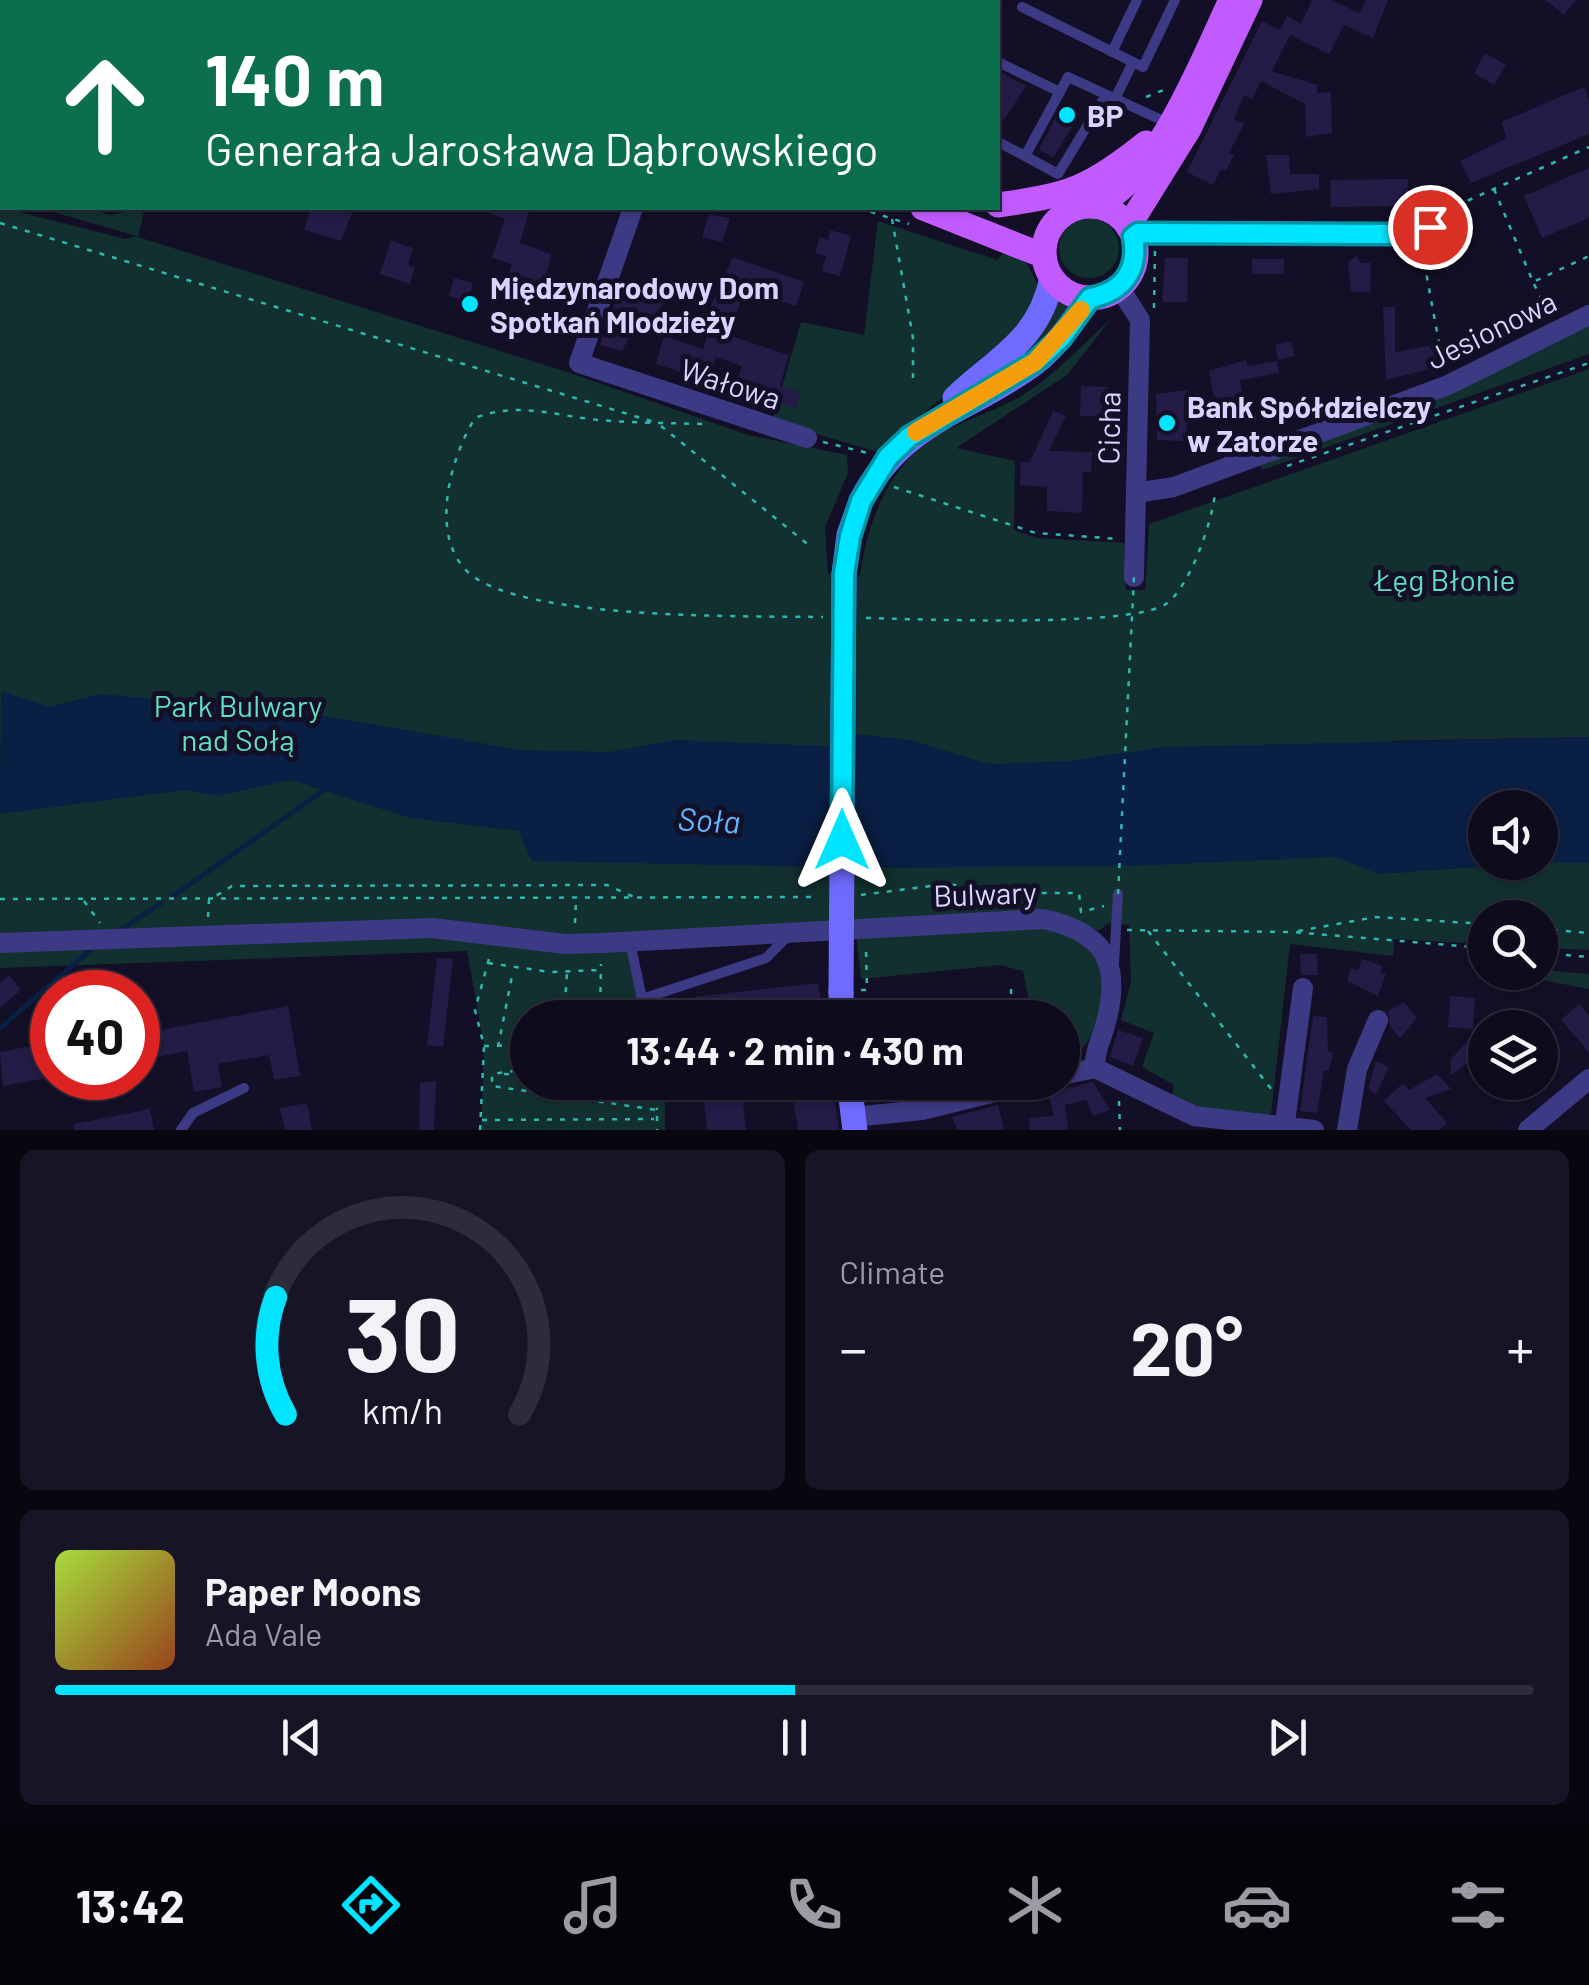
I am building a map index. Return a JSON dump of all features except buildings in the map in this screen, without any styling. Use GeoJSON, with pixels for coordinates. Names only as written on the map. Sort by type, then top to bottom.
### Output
{"type":"FeatureCollection","features":[{"type":"Feature","properties":{"kind":"main road"},"geometry":{"type":"LineString","coordinates":[[977,210],[1040,222],[1094,206],[1126,186],[1169,124],[1231,0]]}},
{"type":"Feature","properties":{"kind":"main road"},"geometry":{"type":"LineString","coordinates":[[926,210],[1048,267],[1064,290],[1090,298],[1119,288],[1134,262],[1130,232],[1136,208],[1189,129],[1250,0]]}},
{"type":"Feature","properties":{"kind":"main road"},"geometry":{"type":"LineString","coordinates":[[1000,204],[1062,196],[1090,184],[1169,124]]}},
{"type":"Feature","properties":{"kind":"main road"},"geometry":{"type":"LineString","coordinates":[[1094,206],[1119,217],[1130,232]]}},
{"type":"Feature","properties":{"kind":"main road"},"geometry":{"type":"LineString","coordinates":[[1048,267],[1046,236],[1059,218]]}},
{"type":"Feature","properties":{"kind":"street","name":"Wałowa"},"geometry":{"type":"LineString","coordinates":[[631,210],[579,363],[807,438]]}},
{"type":"Feature","properties":{"kind":"street"},"geometry":{"type":"LineString","coordinates":[[1130,232],[1428,225]]}},
{"type":"Feature","properties":{"kind":"street"},"geometry":{"type":"LineString","coordinates":[[850,1000],[844,574],[850,536],[861,501],[888,457],[1027,336],[1043,313],[1048,267]]}},
{"type":"Feature","properties":{"kind":"street","name":"Cicha"},"geometry":{"type":"LineString","coordinates":[[1119,288],[1140,320],[1134,577]]}},
{"type":"Feature","properties":{"kind":"street"},"geometry":{"type":"LineString","coordinates":[[930,422],[1035,362],[1061,338],[1090,298]]}},
{"type":"Feature","properties":{"kind":"street","name":"Jesionowa"},"geometry":{"type":"LineString","coordinates":[[1136,493],[1174,486],[1448,385],[1589,315]]}},
{"type":"Feature","properties":{"kind":"street","name":"Bulwary"},"geometry":{"type":"LineString","coordinates":[[0,943],[432,928],[565,944],[1044,919],[1090,936],[1107,956],[1113,979]]}},
{"type":"Feature","properties":{"kind":"street"},"geometry":{"type":"LineString","coordinates":[[1103,1072],[1113,979]]}},
{"type":"Feature","properties":{"kind":"street"},"geometry":{"type":"LineString","coordinates":[[1285,1123],[1302,988]]}},
{"type":"Feature","properties":{"kind":"street"},"geometry":{"type":"LineString","coordinates":[[1347,1130],[1356,1068],[1378,1020]]}},
{"type":"Feature","properties":{"kind":"street"},"geometry":{"type":"LineString","coordinates":[[1080,1074],[1103,1072],[1194,1116],[1285,1123],[1314,1130]]}},
{"type":"Feature","properties":{"kind":"street"},"geometry":{"type":"LineString","coordinates":[[1528,1130],[1589,1079]]}},
{"type":"Feature","properties":{"kind":"street"},"geometry":{"type":"LineString","coordinates":[[854,1123],[963,1100]]}},
{"type":"Feature","properties":{"kind":"lane"},"geometry":{"type":"LineString","coordinates":[[1112,52],[1137,0]]}},
{"type":"Feature","properties":{"kind":"lane"},"geometry":{"type":"LineString","coordinates":[[1022,8],[1143,67],[1175,0]]}},
{"type":"Feature","properties":{"kind":"lane"},"geometry":{"type":"LineString","coordinates":[[1000,143],[1058,174],[1132,62]]}},
{"type":"Feature","properties":{"kind":"lane"},"geometry":{"type":"LineString","coordinates":[[1000,63],[1060,92]]}},
{"type":"Feature","properties":{"kind":"lane"},"geometry":{"type":"LineString","coordinates":[[1025,156],[1068,77],[1169,124]]}},
{"type":"Feature","properties":{"kind":"lane"},"geometry":{"type":"LineString","coordinates":[[1113,979],[1117,899]]}},
{"type":"Feature","properties":{"kind":"lane"},"geometry":{"type":"LineString","coordinates":[[630,941],[642,999],[766,958],[793,932]]}},
{"type":"Feature","properties":{"kind":"lane"},"geometry":{"type":"LineString","coordinates":[[180,1130],[193,1113],[244,1088]]}},
{"type":"Feature","properties":{"kind":"path"},"geometry":{"type":"LineString","coordinates":[[1139,110],[1147,94],[1166,90],[1175,80]]}},
{"type":"Feature","properties":{"kind":"path"},"geometry":{"type":"LineString","coordinates":[[1445,377],[1428,225],[1494,188],[1589,147]]}},
{"type":"Feature","properties":{"kind":"path"},"geometry":{"type":"LineString","coordinates":[[1494,188],[1532,282],[1554,323]]}},
{"type":"Feature","properties":{"kind":"path"},"geometry":{"type":"LineString","coordinates":[[892,219],[912,338],[912,378]]}},
{"type":"Feature","properties":{"kind":"path"},"geometry":{"type":"LineString","coordinates":[[0,223],[658,423],[810,546]]}},
{"type":"Feature","properties":{"kind":"path"},"geometry":{"type":"LineString","coordinates":[[1532,282],[1589,256]]}},
{"type":"Feature","properties":{"kind":"path"},"geometry":{"type":"LineString","coordinates":[[1154,295],[1154,312]]}},
{"type":"Feature","properties":{"kind":"path"},"geometry":{"type":"LineString","coordinates":[[1271,471],[1589,363]]}},
{"type":"Feature","properties":{"kind":"path"},"geometry":{"type":"LineString","coordinates":[[658,423],[518,408],[502,408],[475,418],[457,456],[449,488],[449,537],[462,566],[472,576],[509,593],[658,615],[836,617]]}},
{"type":"Feature","properties":{"kind":"path"},"geometry":{"type":"LineString","coordinates":[[842,447],[868,453]]}},
{"type":"Feature","properties":{"kind":"path"},"geometry":{"type":"LineString","coordinates":[[884,483],[1036,533],[1135,540]]}},
{"type":"Feature","properties":{"kind":"path"},"geometry":{"type":"LineString","coordinates":[[854,618],[940,621],[1119,616],[1158,608],[1171,601],[1184,581],[1207,529],[1215,490]]}},
{"type":"Feature","properties":{"kind":"path"},"geometry":{"type":"LineString","coordinates":[[859,896],[949,884],[1022,893],[1079,893],[1081,912],[1117,899],[1134,577]]}},
{"type":"Feature","properties":{"kind":"path"},"geometry":{"type":"LineString","coordinates":[[947,915],[949,884]]}},
{"type":"Feature","properties":{"kind":"path"},"geometry":{"type":"LineString","coordinates":[[209,900],[232,886],[607,885],[638,899]]}},
{"type":"Feature","properties":{"kind":"path"},"geometry":{"type":"LineString","coordinates":[[0,899],[826,897]]}},
{"type":"Feature","properties":{"kind":"path"},"geometry":{"type":"LineString","coordinates":[[83,899],[110,938]]}},
{"type":"Feature","properties":{"kind":"path"},"geometry":{"type":"LineString","coordinates":[[574,934],[576,899]]}},
{"type":"Feature","properties":{"kind":"path"},"geometry":{"type":"LineString","coordinates":[[208,934],[209,900]]}},
{"type":"Feature","properties":{"kind":"path"},"geometry":{"type":"LineString","coordinates":[[1292,932],[1376,918],[1468,923]]}},
{"type":"Feature","properties":{"kind":"path"},"geometry":{"type":"LineString","coordinates":[[854,1000],[867,990],[865,927]]}},
{"type":"Feature","properties":{"kind":"path"},"geometry":{"type":"LineString","coordinates":[[1116,930],[1292,932],[1468,947]]}},
{"type":"Feature","properties":{"kind":"path"},"geometry":{"type":"LineString","coordinates":[[1147,930],[1285,1123]]}},
{"type":"Feature","properties":{"kind":"path"},"geometry":{"type":"LineString","coordinates":[[1558,930],[1589,933]]}},
{"type":"Feature","properties":{"kind":"path"},"geometry":{"type":"LineString","coordinates":[[1558,954],[1589,957]]}},
{"type":"Feature","properties":{"kind":"path"},"geometry":{"type":"LineString","coordinates":[[480,1130],[484,1046],[475,1010],[487,963],[514,970],[600,970],[600,1000]]}},
{"type":"Feature","properties":{"kind":"path"},"geometry":{"type":"LineString","coordinates":[[498,1047],[514,970]]}},
{"type":"Feature","properties":{"kind":"path"},"geometry":{"type":"LineString","coordinates":[[565,1000],[567,971]]}},
{"type":"Feature","properties":{"kind":"path"},"geometry":{"type":"LineString","coordinates":[[1011,989],[1011,1000]]}},
{"type":"Feature","properties":{"kind":"path"},"geometry":{"type":"LineString","coordinates":[[484,1046],[510,1046]]}},
{"type":"Feature","properties":{"kind":"path"},"geometry":{"type":"LineString","coordinates":[[492,1074],[510,1072]]}},
{"type":"Feature","properties":{"kind":"path"},"geometry":{"type":"LineString","coordinates":[[1103,1072],[1107,1085],[1119,1098],[1120,1130]]}},
{"type":"Feature","properties":{"kind":"path"},"geometry":{"type":"LineString","coordinates":[[492,1074],[492,1086]]}},
{"type":"Feature","properties":{"kind":"path"},"geometry":{"type":"LineString","coordinates":[[492,1074],[510,1074]]}},
{"type":"Feature","properties":{"kind":"path"},"geometry":{"type":"LineString","coordinates":[[481,1086],[657,1110]]}},
{"type":"Feature","properties":{"kind":"path"},"geometry":{"type":"LineString","coordinates":[[656,1100],[657,1130]]}},
{"type":"Feature","properties":{"kind":"path"},"geometry":{"type":"LineString","coordinates":[[480,1120],[657,1118]]}},
{"type":"Feature","properties":{"kind":"green space","name":"Park Bulwary nad Sołą"},"geometry":{"type":"Polygon","coordinates":[[[0,210],[125,239],[137,236],[46,210],[94,210],[110,215],[145,210],[138,237],[567,372],[748,435],[847,455],[848,473],[825,527],[828,574],[860,576],[876,512],[911,456],[947,430],[1026,393],[1056,371],[1111,319],[1067,375],[956,448],[1015,461],[1014,530],[1038,538],[1124,543],[1126,590],[1145,590],[1149,524],[1589,369],[1589,737],[1392,741],[1393,873],[1468,867],[1468,880],[1558,880],[1558,861],[1589,863],[1589,950],[1558,949],[1558,900],[1468,900],[1468,943],[1394,939],[1393,956],[1290,944],[1271,1114],[1263,1116],[1204,1109],[1172,1097],[1174,1085],[1142,1067],[1154,1033],[1121,1020],[1131,981],[1129,925],[1109,923],[1098,931],[1085,924],[633,933],[643,1000],[510,1000],[510,1100],[665,1100],[665,1130],[481,1130],[484,1046],[467,951],[0,968],[0,210]]]}},
{"type":"Feature","properties":{"kind":"green space"},"geometry":{"type":"Polygon","coordinates":[[[1089,218],[1110,227],[1119,248],[1110,269],[1089,278],[1068,269],[1059,248],[1068,227],[1089,218]]]}},
{"type":"Feature","properties":{"kind":"green space"},"geometry":{"type":"Polygon","coordinates":[[[878,221],[997,260],[1007,249],[1022,255],[1039,286],[1025,327],[878,452],[772,421],[801,322],[864,335],[878,221]]]}},
{"type":"Feature","properties":{"kind":"green space"},"geometry":{"type":"Polygon","coordinates":[[[1057,297],[1078,306],[1028,362],[1010,360],[1057,297]]]}},
{"type":"Feature","properties":{"kind":"green space"},"geometry":{"type":"Polygon","coordinates":[[[1589,325],[1589,354],[1262,470],[1260,464],[1436,400],[1589,325]]]}},
{"type":"Feature","properties":{"kind":"green space"},"geometry":{"type":"Polygon","coordinates":[[[1046,926],[1075,936],[1095,954],[1102,970],[1104,988],[1096,1025],[1080,1051],[1080,1000],[1029,1000],[1023,971],[1000,965],[861,979],[856,934],[1046,926]]]}},
{"type":"Feature","properties":{"kind":"green space"},"geometry":{"type":"Polygon","coordinates":[[[1558,971],[1589,974],[1589,989],[1558,983],[1558,971]]]}},
{"type":"Feature","properties":{"kind":"water","name":"Soła"},"geometry":{"type":"Polygon","coordinates":[[[1,691],[50,707],[99,694],[294,711],[522,750],[609,752],[675,740],[826,746],[857,734],[910,740],[990,764],[1067,761],[1165,747],[1589,737],[1589,863],[1558,862],[1558,790],[1468,790],[1468,868],[1378,874],[1336,857],[1130,866],[868,868],[532,861],[518,831],[410,818],[291,780],[217,796],[185,790],[0,814],[1,691]]]}},
{"type":"Feature","properties":{"kind":"waterway"},"geometry":{"type":"LineString","coordinates":[[173,896],[330,786]]}},
{"type":"Feature","properties":{"kind":"waterway"},"geometry":{"type":"LineString","coordinates":[[122,929],[161,903]]}},
{"type":"Feature","properties":{"kind":"waterway"},"geometry":{"type":"LineString","coordinates":[[0,1028],[96,945]]}},
{"type":"Feature","properties":{"kind":"slow traffic"},"geometry":{"type":"LineString","coordinates":[[916,432],[1035,362],[1061,338],[1081,310]]}},
{"type":"Feature","properties":{"kind":"place","name":"BP"},"geometry":{"type":"Point","coordinates":[1067,115]}},
{"type":"Feature","properties":{"kind":"place","name":"Międzynarodowy Dom Spotkań Mlodzieży"},"geometry":{"type":"Point","coordinates":[470,304]}},
{"type":"Feature","properties":{"kind":"place","name":"Bank Spółdzielczy w Zatorze"},"geometry":{"type":"Point","coordinates":[1167,423]}},
{"type":"Feature","properties":{"kind":"route"},"geometry":{"type":"LineString","coordinates":[[842,840],[846,553],[861,501],[888,457],[930,422],[1012,378],[1050,350],[1090,298],[1119,288],[1129,276],[1134,262],[1133,237],[1138,233],[1392,234],[1430,227]]}},
{"type":"Feature","properties":{"kind":"park label","name":"Łęg Błonie"},"geometry":{"type":"Point","coordinates":[1445,579]}}]}
